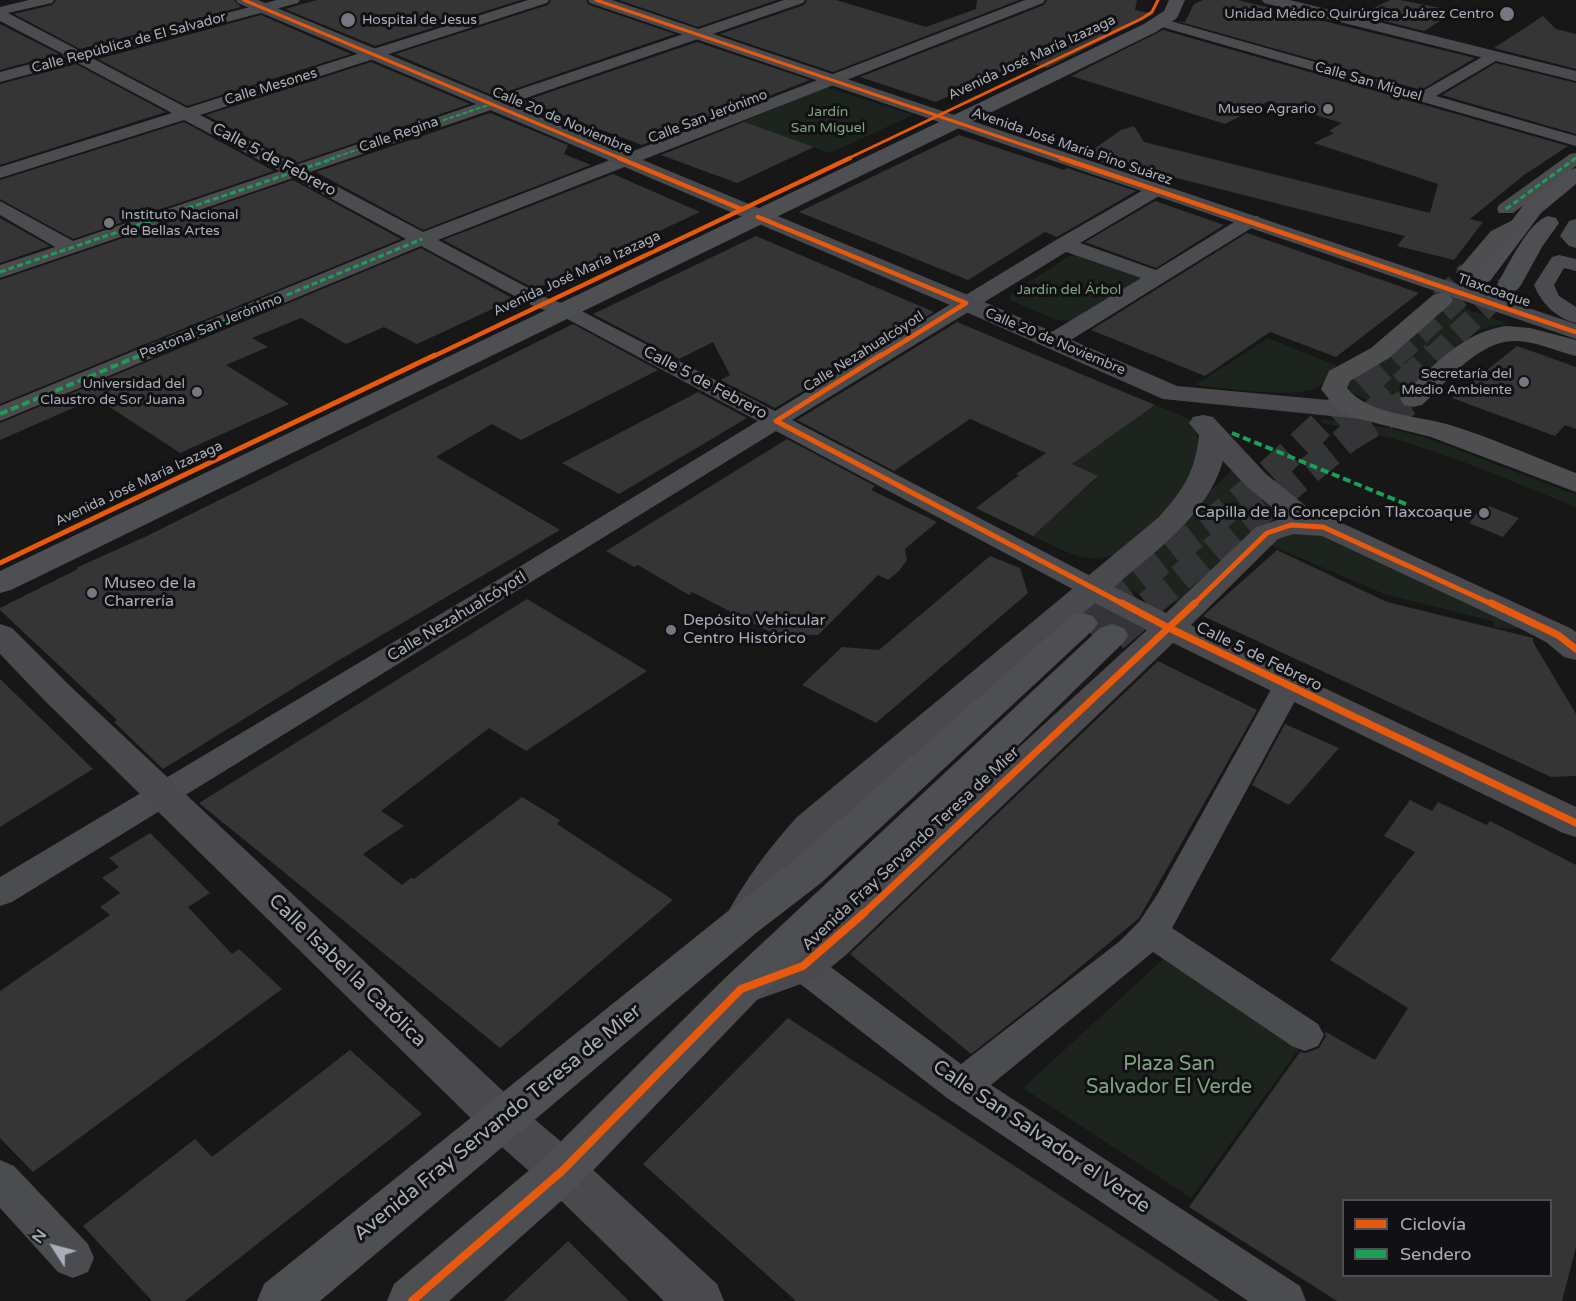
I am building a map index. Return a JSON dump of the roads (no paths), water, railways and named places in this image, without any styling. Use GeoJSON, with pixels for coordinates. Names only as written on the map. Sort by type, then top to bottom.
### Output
{"type":"FeatureCollection","features":[{"type":"Feature","properties":{"kind":"highway"},"geometry":{"type":"LineString","coordinates":[[1475,274],[1512,217]]}},
{"type":"Feature","properties":{"kind":"highway"},"geometry":{"type":"LineString","coordinates":[[1441,300],[1380,353],[1338,377],[1334,389],[1344,401],[1361,411],[1404,409],[1482,432],[1576,470]]}},
{"type":"Feature","properties":{"kind":"highway"},"geometry":{"type":"LineString","coordinates":[[1404,409],[1468,350],[1486,337],[1512,334],[1535,336],[1576,348]]}},
{"type":"Feature","properties":{"kind":"highway"},"geometry":{"type":"LineString","coordinates":[[1404,409],[1441,431],[1576,483]]}},
{"type":"Feature","properties":{"kind":"main road","name":"Calle 20 de Noviembre"},"geometry":{"type":"LineString","coordinates":[[244,0],[966,303],[1172,393]]}},
{"type":"Feature","properties":{"kind":"main road","name":"Avenida José María Pino Suárez"},"geometry":{"type":"LineString","coordinates":[[596,0],[1404,273]]}},
{"type":"Feature","properties":{"kind":"main road","name":"Avenida José María Izazaga"},"geometry":{"type":"LineString","coordinates":[[948,118],[1141,19],[1152,12],[1158,0]]}},
{"type":"Feature","properties":{"kind":"main road","name":"Avenida José María Izazaga"},"geometry":{"type":"LineString","coordinates":[[0,563],[554,307],[948,118],[1160,22],[1171,14],[1177,0]]}},
{"type":"Feature","properties":{"kind":"main road"},"geometry":{"type":"LineString","coordinates":[[1270,0],[1576,76]]}},
{"type":"Feature","properties":{"kind":"main road"},"geometry":{"type":"LineString","coordinates":[[1512,217],[1533,208],[1576,174]]}},
{"type":"Feature","properties":{"kind":"main road"},"geometry":{"type":"LineString","coordinates":[[1509,285],[1542,229],[1576,200]]}},
{"type":"Feature","properties":{"kind":"main road","name":"Tlaxcoaque"},"geometry":{"type":"LineString","coordinates":[[1404,273],[1576,332]]}},
{"type":"Feature","properties":{"kind":"main road","name":"Avenida José María Izazaga"},"geometry":{"type":"LineString","coordinates":[[0,583],[554,307]]}},
{"type":"Feature","properties":{"kind":"main road"},"geometry":{"type":"LineString","coordinates":[[1172,393],[1361,411]]}},
{"type":"Feature","properties":{"kind":"main road"},"geometry":{"type":"LineString","coordinates":[[1172,393],[1213,432],[1256,480],[1280,501],[1323,527],[1530,621],[1576,649]]}},
{"type":"Feature","properties":{"kind":"main road","name":"Avenida Fray Servando Teresa de Mier"},"geometry":{"type":"LineString","coordinates":[[742,922],[782,859],[810,827],[1170,524],[1192,500],[1205,480],[1212,456],[1213,432]]}},
{"type":"Feature","properties":{"kind":"main road","name":"Avenida Fray Servando Teresa de Mier"},"geometry":{"type":"LineString","coordinates":[[741,989],[803,966],[833,942],[1169,628],[1266,533],[1291,525],[1323,527]]}},
{"type":"Feature","properties":{"kind":"main road","name":"Calle 5 de Febrero"},"geometry":{"type":"LineString","coordinates":[[1092,588],[1288,686],[1576,823]]}},
{"type":"Feature","properties":{"kind":"main road","name":"Avenida Fray Servando Teresa de Mier"},"geometry":{"type":"LineString","coordinates":[[282,1301],[742,922],[807,872],[1097,629],[562,1171],[412,1301]]}},
{"type":"Feature","properties":{"kind":"main road","name":"Calle Isabel la Católica"},"geometry":{"type":"LineString","coordinates":[[0,635],[163,795],[503,1120],[562,1171],[699,1301]]}},
{"type":"Feature","properties":{"kind":"street"},"geometry":{"type":"LineString","coordinates":[[0,13],[47,0]]}},
{"type":"Feature","properties":{"kind":"street","name":"Calle República de El Salvador"},"geometry":{"type":"LineString","coordinates":[[0,77],[293,0]]}},
{"type":"Feature","properties":{"kind":"street","name":"Calle Mesones"},"geometry":{"type":"LineString","coordinates":[[0,173],[542,0]]}},
{"type":"Feature","properties":{"kind":"street","name":"Calle Regina"},"geometry":{"type":"LineString","coordinates":[[0,272],[798,0]]}},
{"type":"Feature","properties":{"kind":"street","name":"Calle San Jerónimo"},"geometry":{"type":"LineString","coordinates":[[422,239],[1038,0]]}},
{"type":"Feature","properties":{"kind":"street","name":"Calle 5 de Febrero"},"geometry":{"type":"LineString","coordinates":[[0,13],[422,239],[776,421],[1092,588]]}},
{"type":"Feature","properties":{"kind":"street","name":"Calle San Miguel"},"geometry":{"type":"LineString","coordinates":[[1160,22],[1576,141]]}},
{"type":"Feature","properties":{"kind":"street"},"geometry":{"type":"LineString","coordinates":[[1423,98],[1494,56]]}},
{"type":"Feature","properties":{"kind":"street"},"geometry":{"type":"LineString","coordinates":[[1512,217],[1576,158]]}},
{"type":"Feature","properties":{"kind":"street","name":"Calle Nezahualcóyotl"},"geometry":{"type":"LineString","coordinates":[[0,893],[1063,244],[1158,189]]}},
{"type":"Feature","properties":{"kind":"street"},"geometry":{"type":"LineString","coordinates":[[0,207],[71,248]]}},
{"type":"Feature","properties":{"kind":"street"},"geometry":{"type":"LineString","coordinates":[[1053,341],[1251,220]]}},
{"type":"Feature","properties":{"kind":"street"},"geometry":{"type":"LineString","coordinates":[[1576,225],[1570,236],[1576,242]]}},
{"type":"Feature","properties":{"kind":"street","name":"Peatonal San Jerónimo"},"geometry":{"type":"LineString","coordinates":[[0,414],[422,239]]}},
{"type":"Feature","properties":{"kind":"street"},"geometry":{"type":"LineString","coordinates":[[1063,244],[1157,277]]}},
{"type":"Feature","properties":{"kind":"street"},"geometry":{"type":"LineString","coordinates":[[1576,265],[1559,261],[1544,285],[1550,299],[1576,317]]}},
{"type":"Feature","properties":{"kind":"street"},"geometry":{"type":"LineString","coordinates":[[961,1086],[1132,951],[1151,932],[1169,904],[1288,686]]}},
{"type":"Feature","properties":{"kind":"street"},"geometry":{"type":"LineString","coordinates":[[1151,932],[1305,1035]]}},
{"type":"Feature","properties":{"kind":"street","name":"Calle San Salvador el Verde"},"geometry":{"type":"LineString","coordinates":[[803,966],[961,1086],[1285,1301]]}},
{"type":"Feature","properties":{"kind":"street"},"geometry":{"type":"LineString","coordinates":[[0,1179],[73,1258]]}},
{"type":"Feature","properties":{"kind":"tunnel"},"geometry":{"type":"LineString","coordinates":[[1441,300],[1468,272]]}},
{"type":"Feature","properties":{"kind":"tunnel"},"geometry":{"type":"LineString","coordinates":[[1395,357],[1482,276]]}},
{"type":"Feature","properties":{"kind":"tunnel"},"geometry":{"type":"LineString","coordinates":[[1433,357],[1509,285]]}},
{"type":"Feature","properties":{"kind":"tunnel"},"geometry":{"type":"LineString","coordinates":[[1106,605],[1247,494],[1396,355]]}},
{"type":"Feature","properties":{"kind":"tunnel"},"geometry":{"type":"LineString","coordinates":[[1148,605],[1348,438],[1435,355]]}},
{"type":"Feature","properties":{"kind":"tunnel"},"geometry":{"type":"LineString","coordinates":[[1348,438],[1413,399]]}},
{"type":"Feature","properties":{"kind":"tunnel"},"geometry":{"type":"LineString","coordinates":[[1082,623],[1107,603]]}},
{"type":"Feature","properties":{"kind":"tunnel"},"geometry":{"type":"LineString","coordinates":[[1112,635],[1150,603]]}},
{"type":"Feature","properties":{"kind":"place","name":"Unidad Médico Quirúrgica Juárez Centro"},"geometry":{"type":"Point","coordinates":[1507,14]}},
{"type":"Feature","properties":{"kind":"place","name":"Hospital de Jesus"},"geometry":{"type":"Point","coordinates":[348,20]}},
{"type":"Feature","properties":{"kind":"place","name":"Museo Agrario"},"geometry":{"type":"Point","coordinates":[1328,109]}},
{"type":"Feature","properties":{"kind":"place","name":"Instituto Nacional de Bellas Artes"},"geometry":{"type":"Point","coordinates":[109,223]}},
{"type":"Feature","properties":{"kind":"place","name":"Secretaría del Medio Ambiente"},"geometry":{"type":"Point","coordinates":[1524,382]}},
{"type":"Feature","properties":{"kind":"place","name":"Universidad del Claustro de Sor Juana"},"geometry":{"type":"Point","coordinates":[197,392]}},
{"type":"Feature","properties":{"kind":"place","name":"Capilla de la Concepción Tlaxcoaque"},"geometry":{"type":"Point","coordinates":[1484,513]}},
{"type":"Feature","properties":{"kind":"place","name":"Museo de la Charrería"},"geometry":{"type":"Point","coordinates":[92,593]}},
{"type":"Feature","properties":{"kind":"place","name":"Depósito Vehicular Centro Histórico"},"geometry":{"type":"Point","coordinates":[671,630]}},
{"type":"Feature","properties":{"kind":"park label","name":"Jardín San Miguel"},"geometry":{"type":"Point","coordinates":[828,120]}},
{"type":"Feature","properties":{"kind":"park label","name":"Jardín del Árbol"},"geometry":{"type":"Point","coordinates":[1069,290]}},
{"type":"Feature","properties":{"kind":"park label","name":"Plaza San Salvador El Verde"},"geometry":{"type":"Point","coordinates":[1169,1076]}}]}
